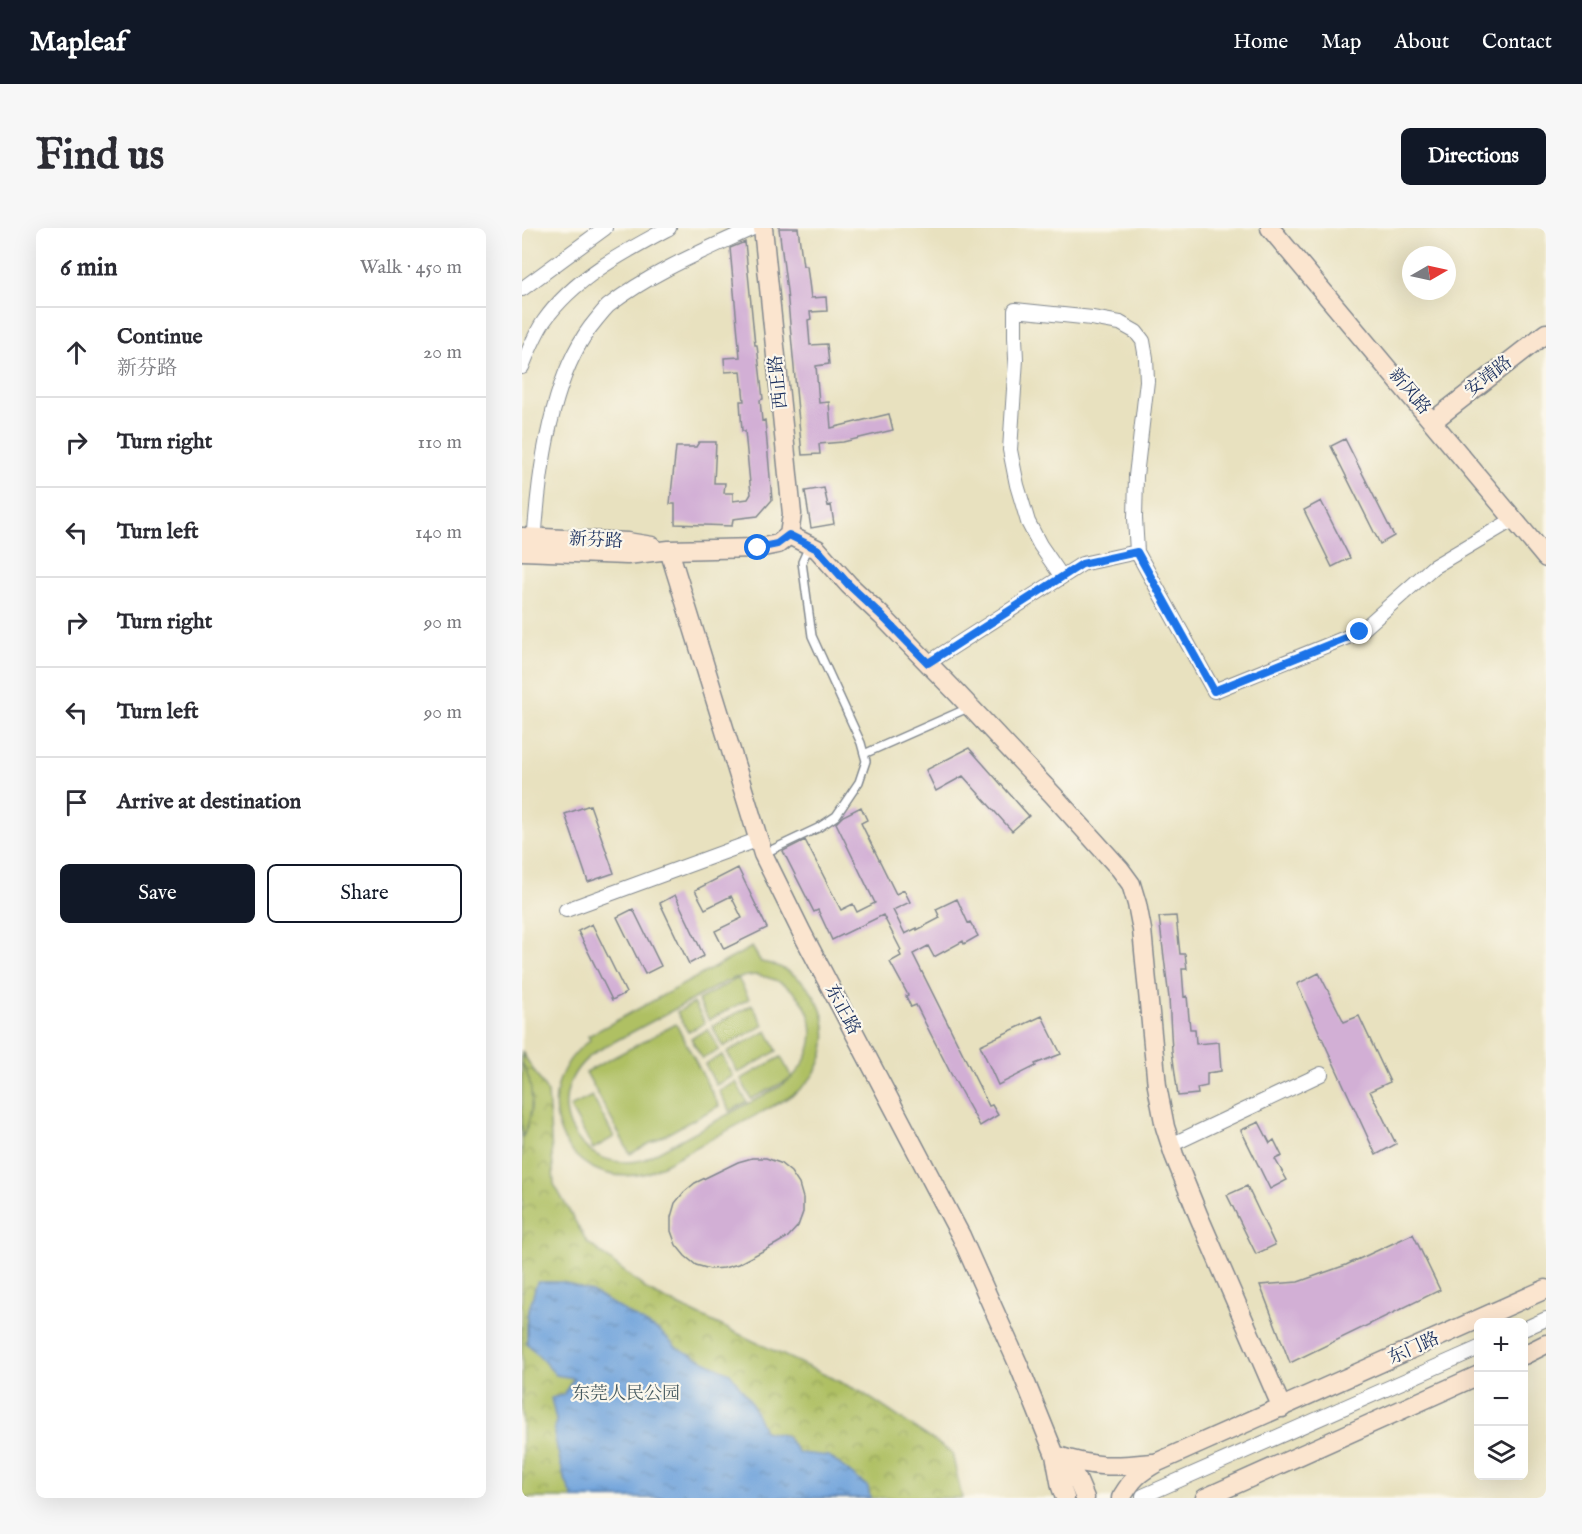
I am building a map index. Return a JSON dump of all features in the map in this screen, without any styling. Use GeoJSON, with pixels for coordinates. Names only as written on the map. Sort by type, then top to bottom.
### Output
{"type":"FeatureCollection","features":[{"type":"Feature","properties":{"kind":"street"},"geometry":{"type":"LineString","coordinates":[[522,290],[605,228]]}},
{"type":"Feature","properties":{"kind":"street"},"geometry":{"type":"LineString","coordinates":[[522,367],[526,354],[543,322],[581,281],[669,228]]}},
{"type":"Feature","properties":{"kind":"street"},"geometry":{"type":"LineString","coordinates":[[528,544],[559,391],[570,359],[588,330],[606,308],[657,273],[753,228]]}},
{"type":"Feature","properties":{"kind":"street","name":"西正路"},"geometry":{"type":"LineString","coordinates":[[763,228],[792,514],[789,535]]}},
{"type":"Feature","properties":{"kind":"street","name":"新风路"},"geometry":{"type":"LineString","coordinates":[[1270,228],[1546,558]]}},
{"type":"Feature","properties":{"kind":"street"},"geometry":{"type":"LineString","coordinates":[[1062,577],[1040,545],[1028,522],[1010,450],[1016,359],[1015,310],[1120,323],[1136,332],[1143,341],[1147,381],[1136,476],[1137,552],[1214,691],[1360,632],[1433,567],[1514,519]]}},
{"type":"Feature","properties":{"kind":"street","name":"安靖路"},"geometry":{"type":"LineString","coordinates":[[1433,421],[1546,333]]}},
{"type":"Feature","properties":{"kind":"street"},"geometry":{"type":"LineString","coordinates":[[789,535],[817,549],[849,585],[970,707],[1120,868],[1131,884],[1142,930],[1157,1086],[1165,1127],[1199,1217],[1282,1408]]}},
{"type":"Feature","properties":{"kind":"street","name":"新芬路"},"geometry":{"type":"LineString","coordinates":[[528,544],[627,555],[669,549],[758,548],[777,544],[789,535]]}},
{"type":"Feature","properties":{"kind":"street","name":"东正路"},"geometry":{"type":"LineString","coordinates":[[669,549],[760,847],[802,933],[961,1236],[1019,1366],[1055,1455]]}},
{"type":"Feature","properties":{"kind":"street"},"geometry":{"type":"LineString","coordinates":[[928,663],[1082,564],[1137,552]]}},
{"type":"Feature","properties":{"kind":"street"},"geometry":{"type":"LineString","coordinates":[[566,910],[760,847]]}},
{"type":"Feature","properties":{"kind":"street"},"geometry":{"type":"LineString","coordinates":[[1171,1145],[1321,1074]]}},
{"type":"Feature","properties":{"kind":"street","name":"东门路"},"geometry":{"type":"LineString","coordinates":[[1158,1462],[1546,1289]]}},
{"type":"Feature","properties":{"kind":"street"},"geometry":{"type":"LineString","coordinates":[[1528,1327],[1546,1319]]}},
{"type":"Feature","properties":{"kind":"street"},"geometry":{"type":"LineString","coordinates":[[1528,1353],[1546,1344]]}},
{"type":"Feature","properties":{"kind":"street"},"geometry":{"type":"LineString","coordinates":[[1158,1462],[1144,1474],[1140,1490],[1143,1497],[1474,1350]]}},
{"type":"Feature","properties":{"kind":"street"},"geometry":{"type":"LineString","coordinates":[[1205,1498],[1474,1377]]}},
{"type":"Feature","properties":{"kind":"street"},"geometry":{"type":"LineString","coordinates":[[1055,1455],[1097,1466],[1121,1467],[1158,1462]]}},
{"type":"Feature","properties":{"kind":"street"},"geometry":{"type":"LineString","coordinates":[[1055,1455],[1065,1498]]}},
{"type":"Feature","properties":{"kind":"street"},"geometry":{"type":"LineString","coordinates":[[1055,1455],[1077,1479],[1085,1498]]}},
{"type":"Feature","properties":{"kind":"street"},"geometry":{"type":"LineString","coordinates":[[1121,1498],[1139,1473],[1158,1462]]}},
{"type":"Feature","properties":{"kind":"lane"},"geometry":{"type":"LineString","coordinates":[[760,847],[818,828],[836,816],[859,782],[866,761],[861,743],[812,636],[802,562],[806,554],[817,549]]}},
{"type":"Feature","properties":{"kind":"lane"},"geometry":{"type":"LineString","coordinates":[[864,754],[970,707]]}},
{"type":"Feature","properties":{"kind":"green space"},"geometry":{"type":"Polygon","coordinates":[[[752,947],[761,962],[779,967],[795,976],[808,988],[818,1002],[824,1019],[826,1036],[823,1054],[815,1072],[800,1090],[648,1173],[618,1175],[593,1168],[573,1153],[561,1133],[556,1109],[558,1084],[569,1061],[590,1040],[588,1036],[752,947]],[[755,975],[735,978],[597,1051],[579,1068],[568,1087],[566,1107],[570,1127],[581,1143],[597,1155],[618,1162],[643,1160],[781,1086],[797,1072],[807,1055],[812,1038],[810,1020],[804,1004],[792,991],[776,980],[755,975]]]}},
{"type":"Feature","properties":{"kind":"green space"},"geometry":{"type":"Polygon","coordinates":[[[738,978],[749,999],[709,1020],[698,1000],[738,978]]]}},
{"type":"Feature","properties":{"kind":"green space"},"geometry":{"type":"Polygon","coordinates":[[[694,1003],[705,1023],[688,1032],[677,1012],[694,1003]]]}},
{"type":"Feature","properties":{"kind":"green space"},"geometry":{"type":"Polygon","coordinates":[[[752,1005],[764,1025],[723,1047],[712,1026],[752,1005]]]}},
{"type":"Feature","properties":{"kind":"green space"},"geometry":{"type":"Polygon","coordinates":[[[676,1024],[719,1106],[630,1154],[586,1072],[676,1024]]]}},
{"type":"Feature","properties":{"kind":"green space"},"geometry":{"type":"Polygon","coordinates":[[[708,1029],[719,1050],[702,1058],[691,1038],[708,1029]]]}},
{"type":"Feature","properties":{"kind":"green space"},"geometry":{"type":"Polygon","coordinates":[[[767,1031],[777,1051],[738,1073],[727,1052],[767,1031]]]}},
{"type":"Feature","properties":{"kind":"green space","name":"东莞人民公园"},"geometry":{"type":"Polygon","coordinates":[[[522,1052],[548,1093],[554,1184],[587,1242],[650,1292],[861,1392],[952,1453],[962,1498],[522,1498],[522,1052]]]}},
{"type":"Feature","properties":{"kind":"green space"},"geometry":{"type":"Polygon","coordinates":[[[722,1055],[733,1076],[716,1085],[705,1064],[722,1055]]]}},
{"type":"Feature","properties":{"kind":"green space"},"geometry":{"type":"Polygon","coordinates":[[[781,1057],[792,1078],[751,1099],[741,1079],[781,1057]]]}},
{"type":"Feature","properties":{"kind":"green space"},"geometry":{"type":"Polygon","coordinates":[[[522,1062],[531,1091],[531,1110],[522,1139],[522,1062]]]}},
{"type":"Feature","properties":{"kind":"green space"},"geometry":{"type":"Polygon","coordinates":[[[736,1082],[747,1102],[730,1111],[719,1091],[736,1082]]]}},
{"type":"Feature","properties":{"kind":"green space"},"geometry":{"type":"Polygon","coordinates":[[[592,1096],[614,1137],[593,1149],[570,1107],[592,1096]]]}},
{"type":"Feature","properties":{"kind":"water"},"geometry":{"type":"Polygon","coordinates":[[[537,1282],[563,1282],[592,1292],[661,1332],[677,1348],[730,1373],[750,1400],[764,1431],[786,1436],[799,1453],[829,1456],[868,1487],[870,1498],[573,1498],[563,1474],[554,1434],[556,1420],[551,1398],[563,1395],[574,1378],[556,1375],[527,1343],[527,1316],[537,1282]]]}},
{"type":"Feature","properties":{"kind":"building"},"geometry":{"type":"Polygon","coordinates":[[[779,228],[798,228],[803,266],[807,266],[811,298],[826,297],[827,311],[810,312],[811,319],[808,320],[810,345],[827,344],[829,364],[816,366],[819,403],[829,402],[831,428],[889,414],[893,430],[843,442],[819,444],[820,454],[802,455],[779,228]]]}},
{"type":"Feature","properties":{"kind":"building"},"geometry":{"type":"Polygon","coordinates":[[[745,242],[772,500],[758,516],[733,519],[732,526],[675,524],[675,504],[670,504],[676,447],[696,447],[699,442],[716,442],[714,483],[725,483],[724,493],[733,493],[733,501],[748,499],[751,494],[745,431],[742,431],[740,401],[744,401],[741,371],[725,372],[724,358],[740,357],[730,248],[745,242]]]}},
{"type":"Feature","properties":{"kind":"building"},"geometry":{"type":"Polygon","coordinates":[[[1345,439],[1394,536],[1380,544],[1331,446],[1345,439]]]}},
{"type":"Feature","properties":{"kind":"building"},"geometry":{"type":"Polygon","coordinates":[[[824,488],[828,506],[831,505],[834,524],[811,528],[805,491],[824,488]]]}},
{"type":"Feature","properties":{"kind":"building"},"geometry":{"type":"Polygon","coordinates":[[[1321,501],[1350,558],[1332,567],[1304,510],[1321,501]]]}},
{"type":"Feature","properties":{"kind":"building"},"geometry":{"type":"Polygon","coordinates":[[[969,748],[1029,816],[1012,831],[963,776],[936,791],[926,770],[969,748]]]}},
{"type":"Feature","properties":{"kind":"building"},"geometry":{"type":"Polygon","coordinates":[[[590,805],[614,873],[588,882],[565,814],[590,805]]]}},
{"type":"Feature","properties":{"kind":"building"},"geometry":{"type":"Polygon","coordinates":[[[861,807],[867,820],[861,823],[896,894],[904,890],[910,902],[893,910],[905,934],[940,918],[936,909],[957,899],[968,923],[970,922],[978,936],[964,944],[963,941],[934,957],[928,946],[913,954],[989,1106],[992,1105],[998,1115],[980,1126],[916,1005],[911,1007],[906,996],[908,995],[890,962],[901,956],[899,952],[901,950],[883,915],[832,940],[818,910],[814,912],[783,851],[805,840],[841,910],[853,904],[857,912],[875,903],[836,823],[843,816],[861,807]]]}},
{"type":"Feature","properties":{"kind":"building"},"geometry":{"type":"Polygon","coordinates":[[[738,868],[767,928],[724,949],[715,931],[742,918],[731,896],[705,909],[695,890],[738,868]]]}},
{"type":"Feature","properties":{"kind":"building"},"geometry":{"type":"Polygon","coordinates":[[[675,895],[704,956],[689,964],[660,903],[675,895]]]}},
{"type":"Feature","properties":{"kind":"building"},"geometry":{"type":"Polygon","coordinates":[[[633,909],[661,966],[645,974],[617,917],[633,909]]]}},
{"type":"Feature","properties":{"kind":"building"},"geometry":{"type":"Polygon","coordinates":[[[1176,916],[1180,954],[1185,954],[1187,969],[1182,969],[1190,1029],[1195,1029],[1196,1044],[1219,1042],[1221,1071],[1207,1073],[1207,1086],[1197,1088],[1198,1094],[1178,1096],[1159,917],[1176,916]]]}},
{"type":"Feature","properties":{"kind":"building"},"geometry":{"type":"Polygon","coordinates":[[[592,924],[626,993],[612,1000],[578,931],[592,924]]]}},
{"type":"Feature","properties":{"kind":"building"},"geometry":{"type":"Polygon","coordinates":[[[1319,973],[1344,1022],[1359,1016],[1390,1082],[1370,1091],[1396,1144],[1376,1155],[1297,984],[1319,973]]]}},
{"type":"Feature","properties":{"kind":"building"},"geometry":{"type":"Polygon","coordinates":[[[1042,1016],[1061,1054],[1035,1064],[1036,1066],[998,1085],[980,1045],[1042,1016]]]}},
{"type":"Feature","properties":{"kind":"building"},"geometry":{"type":"Polygon","coordinates":[[[1259,1122],[1270,1143],[1274,1140],[1282,1156],[1275,1159],[1287,1180],[1270,1189],[1241,1130],[1259,1122]]]}},
{"type":"Feature","properties":{"kind":"building"},"geometry":{"type":"Polygon","coordinates":[[[752,1158],[766,1158],[780,1163],[791,1172],[799,1184],[803,1198],[803,1212],[798,1226],[788,1237],[738,1264],[710,1269],[696,1265],[676,1245],[671,1231],[671,1217],[675,1203],[695,1183],[738,1162],[752,1158]]]}},
{"type":"Feature","properties":{"kind":"building"},"geometry":{"type":"Polygon","coordinates":[[[1247,1186],[1275,1245],[1256,1254],[1227,1195],[1247,1186]]]}},
{"type":"Feature","properties":{"kind":"building"},"geometry":{"type":"Polygon","coordinates":[[[1413,1234],[1440,1290],[1290,1363],[1260,1285],[1298,1282],[1346,1265],[1413,1234]]]}},
{"type":"Feature","properties":{"kind":"route"},"geometry":{"type":"LineString","coordinates":[[758,548],[777,544],[789,535],[817,549],[849,585],[928,663],[1082,564],[1137,552],[1214,691],[1360,632]]}}]}
